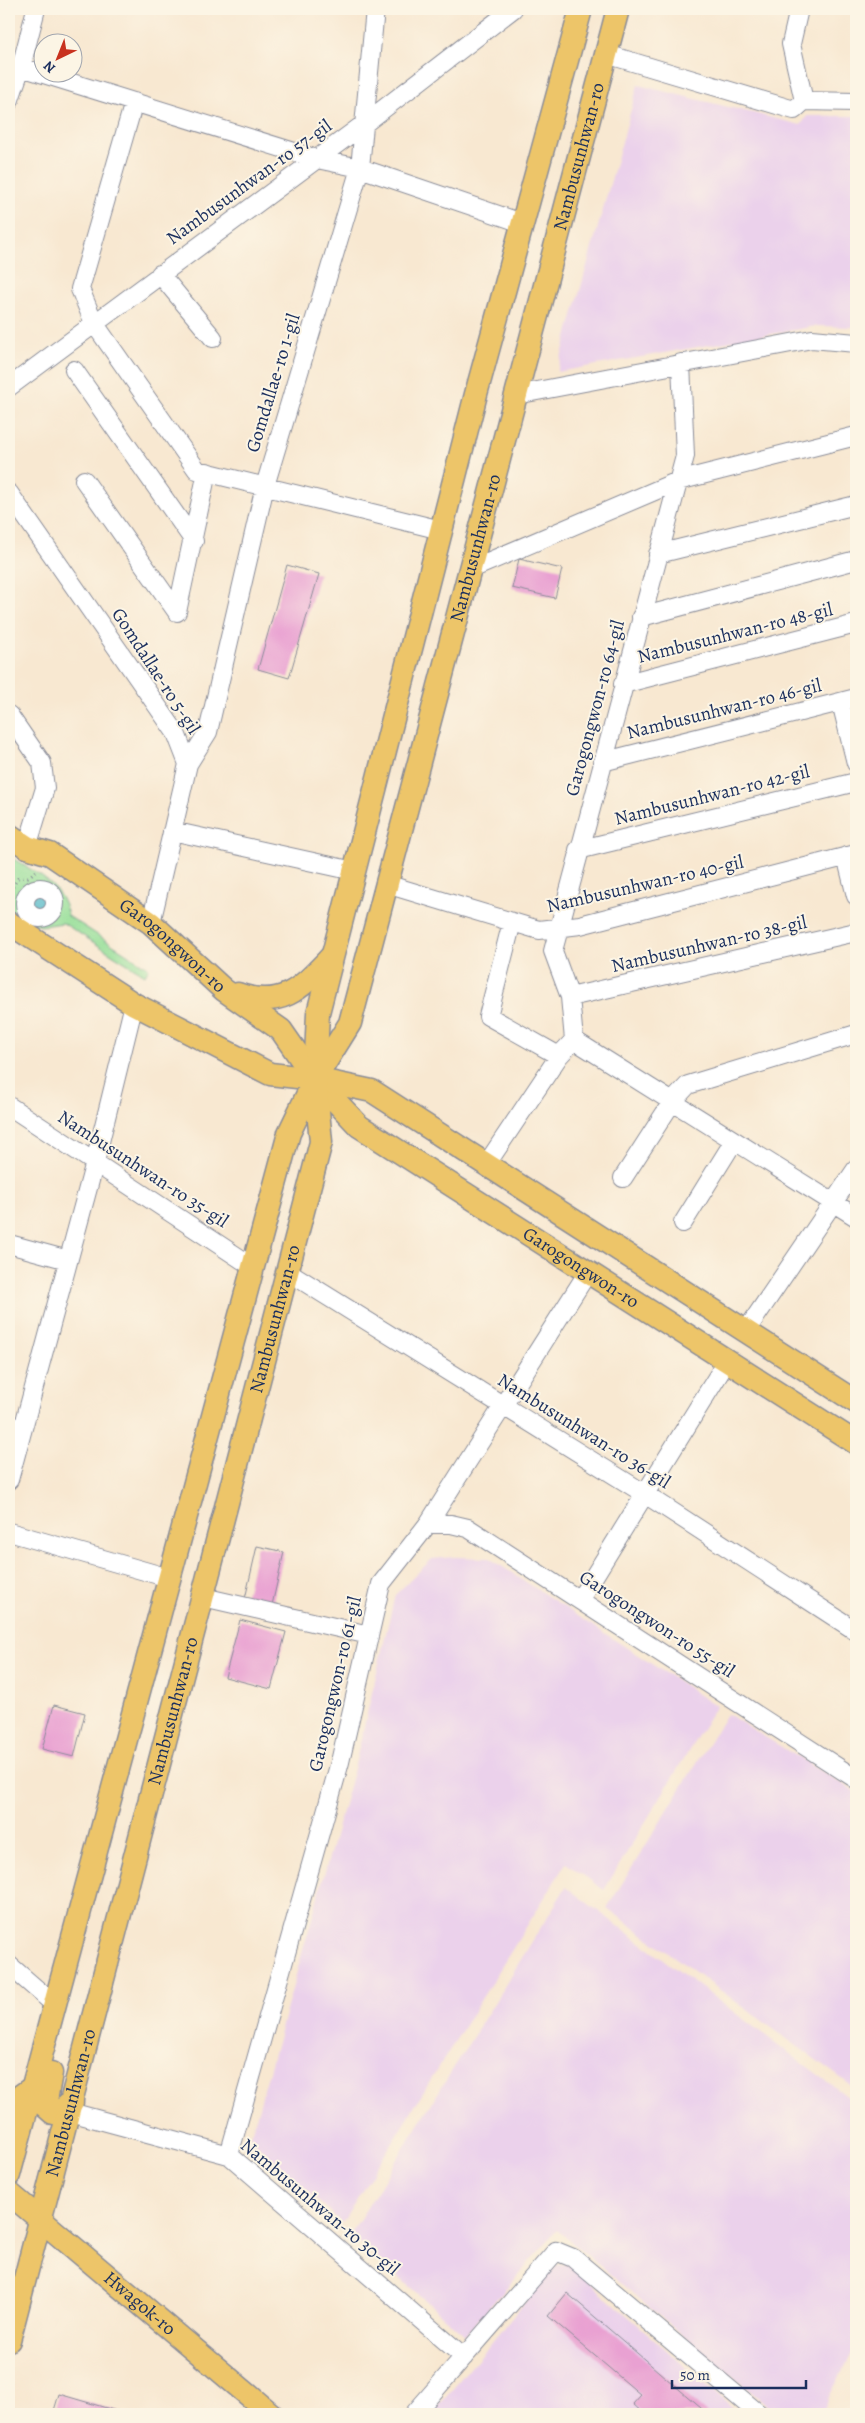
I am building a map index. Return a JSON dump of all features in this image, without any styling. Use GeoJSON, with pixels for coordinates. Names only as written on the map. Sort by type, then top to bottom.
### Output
{"type":"FeatureCollection","features":[{"type":"Feature","properties":{"kind":"main road","name":"Nambusunhwan-ro"},"geometry":{"type":"LineString","coordinates":[[9,2340],[321,1142],[316,1080],[318,1013],[441,530],[581,9]]}},
{"type":"Feature","properties":{"kind":"main road","name":"Nambusunhwan-ro"},"geometry":{"type":"LineString","coordinates":[[9,2175],[289,1132],[316,1080],[350,1023],[618,9]]}},
{"type":"Feature","properties":{"kind":"main road","name":"Garogongwon-ro"},"geometry":{"type":"LineString","coordinates":[[18,841],[50,854],[151,924],[224,990],[281,1030],[316,1080],[360,1126],[856,1443]]}},
{"type":"Feature","properties":{"kind":"main road","name":"Garogongwon-ro"},"geometry":{"type":"LineString","coordinates":[[16,913],[134,1004],[270,1074],[316,1080],[372,1091],[856,1402]]}},
{"type":"Feature","properties":{"kind":"main road"},"geometry":{"type":"LineString","coordinates":[[224,990],[254,1000],[275,1000],[290,994],[307,982],[332,956]]}},
{"type":"Feature","properties":{"kind":"main road"},"geometry":{"type":"LineString","coordinates":[[44,2046],[54,2057],[45,2106],[53,2113],[71,2107]]}},
{"type":"Feature","properties":{"kind":"main road"},"geometry":{"type":"LineString","coordinates":[[9,2104],[33,2087]]}},
{"type":"Feature","properties":{"kind":"main road","name":"Hwagok-ro"},"geometry":{"type":"LineString","coordinates":[[9,2193],[271,2414]]}},
{"type":"Feature","properties":{"kind":"street"},"geometry":{"type":"LineString","coordinates":[[9,102],[21,67],[36,9]]}},
{"type":"Feature","properties":{"kind":"street","name":"Nambusunhwan-ro 57-gil"},"geometry":{"type":"LineString","coordinates":[[9,387],[364,124],[513,9]]}},
{"type":"Feature","properties":{"kind":"street"},"geometry":{"type":"LineString","coordinates":[[799,9],[790,44],[804,101]]}},
{"type":"Feature","properties":{"kind":"street","name":"Gomdallae-ro 1-gil"},"geometry":{"type":"LineString","coordinates":[[188,764],[208,732],[265,486],[360,168],[369,10]]}},
{"type":"Feature","properties":{"kind":"street"},"geometry":{"type":"LineString","coordinates":[[606,54],[794,110],[804,101],[856,102]]}},
{"type":"Feature","properties":{"kind":"street"},"geometry":{"type":"LineString","coordinates":[[21,67],[317,159],[360,168],[522,223]]}},
{"type":"Feature","properties":{"kind":"street"},"geometry":{"type":"LineString","coordinates":[[134,102],[80,290],[94,323],[197,470],[441,530]]}},
{"type":"Feature","properties":{"kind":"street"},"geometry":{"type":"LineString","coordinates":[[160,274],[213,338]]}},
{"type":"Feature","properties":{"kind":"street"},"geometry":{"type":"LineString","coordinates":[[516,395],[812,338],[856,343]]}},
{"type":"Feature","properties":{"kind":"street","name":"Garogongwon-ro 64-gil"},"geometry":{"type":"LineString","coordinates":[[574,1040],[570,997],[553,951],[578,850],[685,456],[681,364]]}},
{"type":"Feature","properties":{"kind":"street"},"geometry":{"type":"LineString","coordinates":[[74,370],[194,541]]}},
{"type":"Feature","properties":{"kind":"street"},"geometry":{"type":"LineString","coordinates":[[469,570],[678,481],[856,436]]}},
{"type":"Feature","properties":{"kind":"street"},"geometry":{"type":"LineString","coordinates":[[84,480],[177,612],[194,541],[207,472]]}},
{"type":"Feature","properties":{"kind":"street","name":"Gomdallae-ro 5-gil"},"geometry":{"type":"LineString","coordinates":[[9,492],[176,734],[188,764],[151,924]]}},
{"type":"Feature","properties":{"kind":"street"},"geometry":{"type":"LineString","coordinates":[[658,554],[856,505]]}},
{"type":"Feature","properties":{"kind":"street"},"geometry":{"type":"LineString","coordinates":[[641,617],[856,560]]}},
{"type":"Feature","properties":{"kind":"street","name":"Nambusunhwan-ro 48-gil"},"geometry":{"type":"LineString","coordinates":[[623,684],[856,624]]}},
{"type":"Feature","properties":{"kind":"street"},"geometry":{"type":"LineString","coordinates":[[848,700],[856,763]]}},
{"type":"Feature","properties":{"kind":"street","name":"Nambusunhwan-ro 46-gil"},"geometry":{"type":"LineString","coordinates":[[602,762],[848,700]]}},
{"type":"Feature","properties":{"kind":"street"},"geometry":{"type":"LineString","coordinates":[[9,715],[42,763],[46,788],[18,841]]}},
{"type":"Feature","properties":{"kind":"street","name":"Nambusunhwan-ro 42-gil"},"geometry":{"type":"LineString","coordinates":[[578,850],[856,782]]}},
{"type":"Feature","properties":{"kind":"street"},"geometry":{"type":"LineString","coordinates":[[172,831],[354,872]]}},
{"type":"Feature","properties":{"kind":"street"},"geometry":{"type":"LineString","coordinates":[[851,855],[856,896]]}},
{"type":"Feature","properties":{"kind":"street","name":"Nambusunhwan-ro 40-gil"},"geometry":{"type":"LineString","coordinates":[[386,884],[539,930],[580,925],[851,855]]}},
{"type":"Feature","properties":{"kind":"street"},"geometry":{"type":"LineString","coordinates":[[16,913],[25,904],[27,894],[36,888],[46,889]]}},
{"type":"Feature","properties":{"kind":"street"},"geometry":{"type":"LineString","coordinates":[[512,922],[488,1016],[559,1056]]}},
{"type":"Feature","properties":{"kind":"street","name":"Nambusunhwan-ro 38-gil"},"geometry":{"type":"LineString","coordinates":[[570,997],[856,932]]}},
{"type":"Feature","properties":{"kind":"street"},"geometry":{"type":"LineString","coordinates":[[9,1480],[134,1004]]}},
{"type":"Feature","properties":{"kind":"street"},"geometry":{"type":"LineString","coordinates":[[623,1178],[672,1102],[688,1084],[856,1034]]}},
{"type":"Feature","properties":{"kind":"street"},"geometry":{"type":"LineString","coordinates":[[486,1165],[559,1056],[574,1040],[856,1217]]}},
{"type":"Feature","properties":{"kind":"street","name":"Nambusunhwan-ro 35-gil"},"geometry":{"type":"LineString","coordinates":[[9,1106],[253,1267]]}},
{"type":"Feature","properties":{"kind":"street"},"geometry":{"type":"LineString","coordinates":[[683,1223],[734,1141]]}},
{"type":"Feature","properties":{"kind":"street"},"geometry":{"type":"LineString","coordinates":[[746,1331],[856,1169]]}},
{"type":"Feature","properties":{"kind":"street"},"geometry":{"type":"LineString","coordinates":[[9,1244],[68,1260]]}},
{"type":"Feature","properties":{"kind":"street","name":"Nambusunhwan-ro 36-gil"},"geometry":{"type":"LineString","coordinates":[[287,1271],[645,1494],[856,1631]]}},
{"type":"Feature","properties":{"kind":"street","name":"Garogongwon-ro 61-gil"},"geometry":{"type":"LineString","coordinates":[[229,2155],[340,1762],[380,1584],[428,1524],[588,1272]]}},
{"type":"Feature","properties":{"kind":"street"},"geometry":{"type":"LineString","coordinates":[[580,1599],[727,1361]]}},
{"type":"Feature","properties":{"kind":"street","name":"Garogongwon-ro 55-gil"},"geometry":{"type":"LineString","coordinates":[[428,1524],[451,1524],[468,1528],[856,1779]]}},
{"type":"Feature","properties":{"kind":"street"},"geometry":{"type":"LineString","coordinates":[[9,1532],[170,1578]]}},
{"type":"Feature","properties":{"kind":"street"},"geometry":{"type":"LineString","coordinates":[[203,1597],[369,1635]]}},
{"type":"Feature","properties":{"kind":"street"},"geometry":{"type":"LineString","coordinates":[[9,1965],[55,2005]]}},
{"type":"Feature","properties":{"kind":"street","name":"Nambusunhwan-ro 30-gil"},"geometry":{"type":"LineString","coordinates":[[71,2107],[229,2155],[464,2357]]}},
{"type":"Feature","properties":{"kind":"street"},"geometry":{"type":"LineString","coordinates":[[414,2414],[556,2250],[573,2258],[759,2414]]}},
{"type":"Feature","properties":{"kind":"path"},"geometry":{"type":"LineString","coordinates":[[16,913],[13,886],[18,878],[28,877]]}},
{"type":"Feature","properties":{"kind":"shaded area"},"geometry":{"type":"Polygon","coordinates":[[[638,85],[801,125],[807,116],[856,116],[856,327],[816,326],[557,372],[638,85]]]}},
{"type":"Feature","properties":{"kind":"shaded area"},"geometry":{"type":"Polygon","coordinates":[[[455,1557],[489,1558],[716,1706],[604,1890],[566,1863],[342,2223],[250,2139],[355,1765],[395,1595],[432,1559],[455,1557]]]}},
{"type":"Feature","properties":{"kind":"shaded area"},"geometry":{"type":"Polygon","coordinates":[[[727,1714],[856,1792],[856,2089],[607,1908],[727,1714]]]}},
{"type":"Feature","properties":{"kind":"shaded area"},"geometry":{"type":"Polygon","coordinates":[[[566,1887],[856,2103],[856,2346],[820,2414],[778,2414],[557,2230],[465,2335],[350,2235],[566,1887]]]}},
{"type":"Feature","properties":{"kind":"shaded area"},"geometry":{"type":"Polygon","coordinates":[[[569,2264],[739,2414],[432,2414],[556,2265],[569,2264]]]}},
{"type":"Feature","properties":{"kind":"green space"},"geometry":{"type":"Polygon","coordinates":[[[9,856],[37,873],[53,887],[65,904],[68,916],[149,968],[145,975],[63,923],[41,926],[31,923],[9,908],[9,856]]]}},
{"type":"Feature","properties":{"kind":"water"},"geometry":{"type":"Polygon","coordinates":[[[40,893],[47,896],[50,903],[47,910],[40,913],[33,910],[30,903],[33,896],[40,893]]]}},
{"type":"Feature","properties":{"kind":"building"},"geometry":{"type":"Polygon","coordinates":[[[519,559],[562,569],[555,598],[512,588],[519,559]]]}},
{"type":"Feature","properties":{"kind":"building"},"geometry":{"type":"Polygon","coordinates":[[[287,565],[319,574],[289,678],[258,669],[287,565]]]}},
{"type":"Feature","properties":{"kind":"building"},"geometry":{"type":"Polygon","coordinates":[[[257,1546],[284,1552],[272,1605],[245,1599],[257,1546]]]}},
{"type":"Feature","properties":{"kind":"building"},"geometry":{"type":"Polygon","coordinates":[[[240,1620],[286,1632],[271,1689],[225,1677],[240,1620]]]}},
{"type":"Feature","properties":{"kind":"building"},"geometry":{"type":"Polygon","coordinates":[[[54,1705],[85,1713],[74,1757],[42,1749],[54,1705]]]}},
{"type":"Feature","properties":{"kind":"building"},"geometry":{"type":"Polygon","coordinates":[[[567,2293],[708,2414],[663,2414],[661,2412],[659,2414],[644,2414],[633,2404],[641,2395],[548,2316],[567,2293]]]}},
{"type":"Feature","properties":{"kind":"building"},"geometry":{"type":"Polygon","coordinates":[[[59,2394],[127,2414],[53,2414],[59,2394]]]}}]}
